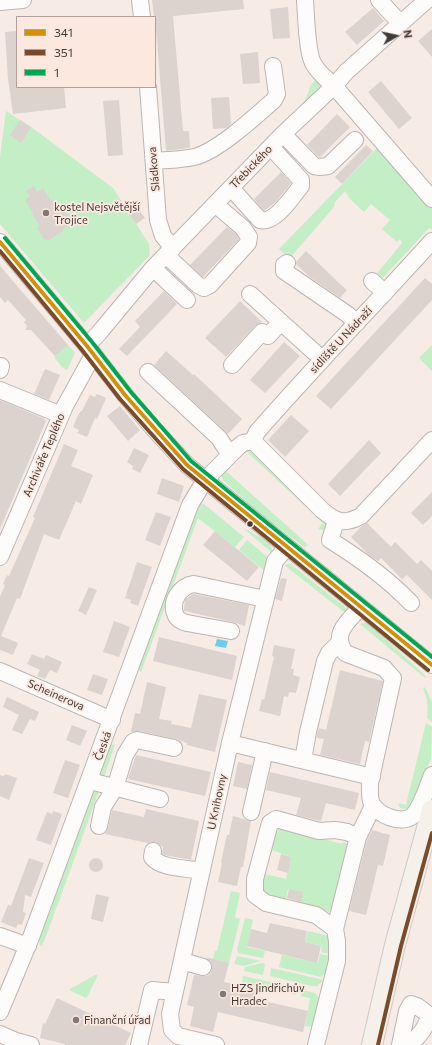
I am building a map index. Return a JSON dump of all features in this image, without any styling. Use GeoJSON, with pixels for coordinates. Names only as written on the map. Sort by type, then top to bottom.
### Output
{"type":"FeatureCollection","features":[{"type":"Feature","properties":{"kind":"main road"},"geometry":{"type":"LineString","coordinates":[[372,1045],[395,945],[432,810]]}},
{"type":"Feature","properties":{"kind":"street"},"geometry":{"type":"LineString","coordinates":[[0,2],[23,0]]}},
{"type":"Feature","properties":{"kind":"street"},"geometry":{"type":"LineString","coordinates":[[140,0],[142,16]]}},
{"type":"Feature","properties":{"kind":"street"},"geometry":{"type":"LineString","coordinates":[[305,0],[312,62],[319,72],[334,86],[432,199]]}},
{"type":"Feature","properties":{"kind":"street"},"geometry":{"type":"LineString","coordinates":[[379,0],[400,23]]}},
{"type":"Feature","properties":{"kind":"street","name":"Třebického"},"geometry":{"type":"LineString","coordinates":[[90,350],[99,333],[169,251],[283,134],[334,86],[346,72],[427,0]]}},
{"type":"Feature","properties":{"kind":"street"},"geometry":{"type":"LineString","coordinates":[[154,161],[194,158],[206,153],[242,128],[274,100],[277,94],[273,66]]}},
{"type":"Feature","properties":{"kind":"street","name":"Sládkova"},"geometry":{"type":"LineString","coordinates":[[148,88],[158,220],[169,251],[198,285],[204,288],[210,285],[248,243],[249,237],[243,228],[215,204]]}},
{"type":"Feature","properties":{"kind":"street"},"geometry":{"type":"LineString","coordinates":[[283,134],[314,166],[320,167],[328,166],[355,140]]}},
{"type":"Feature","properties":{"kind":"street"},"geometry":{"type":"LineString","coordinates":[[231,188],[260,220],[265,222],[276,215],[301,186],[301,180],[271,147]]}},
{"type":"Feature","properties":{"kind":"street","name":"sídliště U Nádraží"},"geometry":{"type":"LineString","coordinates":[[205,480],[243,443],[253,441],[257,432],[322,359],[432,241]]}},
{"type":"Feature","properties":{"kind":"street"},"geometry":{"type":"LineString","coordinates":[[0,242],[153,428],[187,465],[432,665]]}},
{"type":"Feature","properties":{"kind":"street"},"geometry":{"type":"LineString","coordinates":[[287,262],[284,265],[284,271],[328,300],[357,323]]}},
{"type":"Feature","properties":{"kind":"street"},"geometry":{"type":"LineString","coordinates":[[153,268],[187,300]]}},
{"type":"Feature","properties":{"kind":"street"},"geometry":{"type":"LineString","coordinates":[[372,281],[385,293]]}},
{"type":"Feature","properties":{"kind":"street"},"geometry":{"type":"LineString","coordinates":[[250,294],[322,359]]}},
{"type":"Feature","properties":{"kind":"street"},"geometry":{"type":"LineString","coordinates":[[232,365],[262,332],[268,336],[281,322]]}},
{"type":"Feature","properties":{"kind":"street","name":"Archiváře Teplého"},"geometry":{"type":"LineString","coordinates":[[0,557],[90,350]]}},
{"type":"Feature","properties":{"kind":"street"},"geometry":{"type":"LineString","coordinates":[[148,372],[219,438],[230,456]]}},
{"type":"Feature","properties":{"kind":"street"},"geometry":{"type":"LineString","coordinates":[[0,390],[61,415]]}},
{"type":"Feature","properties":{"kind":"street"},"geometry":{"type":"LineString","coordinates":[[253,441],[330,517],[336,521],[346,521],[361,516],[432,440]]}},
{"type":"Feature","properties":{"kind":"street","name":"Česká"},"geometry":{"type":"LineString","coordinates":[[0,1012],[28,946],[190,505],[205,480]]}},
{"type":"Feature","properties":{"kind":"street"},"geometry":{"type":"LineString","coordinates":[[336,521],[330,540],[358,558],[398,589],[411,603]]}},
{"type":"Feature","properties":{"kind":"street","name":"U Knihovny"},"geometry":{"type":"LineString","coordinates":[[209,1043],[178,1036],[172,1030],[170,1014],[182,961],[190,939],[202,871],[230,743],[265,599],[275,561],[287,547]]}},
{"type":"Feature","properties":{"kind":"street"},"geometry":{"type":"LineString","coordinates":[[231,631],[180,621],[177,617],[175,599],[178,593],[182,588],[189,584],[194,584],[265,599]]}},
{"type":"Feature","properties":{"kind":"street"},"geometry":{"type":"LineString","coordinates":[[316,1045],[337,962],[337,941],[335,930],[358,837],[373,806],[369,791],[393,678],[384,668],[345,653],[340,642],[340,634],[361,607]]}},
{"type":"Feature","properties":{"kind":"street"},"geometry":{"type":"LineString","coordinates":[[303,760],[325,660],[329,653],[340,642]]}},
{"type":"Feature","properties":{"kind":"street","name":"Scheinerova"},"geometry":{"type":"LineString","coordinates":[[0,671],[112,720]]}},
{"type":"Feature","properties":{"kind":"street"},"geometry":{"type":"LineString","coordinates":[[99,826],[103,807],[115,788],[132,742],[137,740],[174,748]]}},
{"type":"Feature","properties":{"kind":"street"},"geometry":{"type":"LineString","coordinates":[[230,743],[372,777]]}},
{"type":"Feature","properties":{"kind":"street"},"geometry":{"type":"LineString","coordinates":[[251,812],[265,751]]}},
{"type":"Feature","properties":{"kind":"street"},"geometry":{"type":"LineString","coordinates":[[373,806],[391,818],[402,820],[411,817],[420,804],[432,775]]}},
{"type":"Feature","properties":{"kind":"street"},"geometry":{"type":"LineString","coordinates":[[90,780],[115,788],[160,798]]}},
{"type":"Feature","properties":{"kind":"street"},"geometry":{"type":"LineString","coordinates":[[335,930],[316,915],[266,904],[261,901],[255,895],[255,879],[270,823],[276,819],[319,830],[347,832],[358,837]]}},
{"type":"Feature","properties":{"kind":"street"},"geometry":{"type":"LineString","coordinates":[[153,851],[152,857],[156,862],[162,865],[202,871]]}},
{"type":"Feature","properties":{"kind":"street"},"geometry":{"type":"LineString","coordinates":[[0,936],[28,946]]}},
{"type":"Feature","properties":{"kind":"street"},"geometry":{"type":"LineString","coordinates":[[182,961],[203,967]]}},
{"type":"Feature","properties":{"kind":"street"},"geometry":{"type":"LineString","coordinates":[[139,1045],[152,990],[175,992]]}},
{"type":"Feature","properties":{"kind":"street"},"geometry":{"type":"LineString","coordinates":[[400,1045],[405,1018],[411,1004],[417,1006],[429,1015],[428,1023],[410,1045]]}},
{"type":"Feature","properties":{"kind":"street"},"geometry":{"type":"LineString","coordinates":[[0,1034],[16,1041],[31,1045]]}},
{"type":"Feature","properties":{"kind":"green space"},"geometry":{"type":"Polygon","coordinates":[[[318,76],[320,81],[319,89],[315,95],[304,103],[311,85],[318,76]]]}},
{"type":"Feature","properties":{"kind":"green space"},"geometry":{"type":"Polygon","coordinates":[[[6,111],[31,127],[113,188],[149,244],[150,255],[84,323],[0,224],[0,157],[6,111]]]}},
{"type":"Feature","properties":{"kind":"green space"},"geometry":{"type":"Polygon","coordinates":[[[377,148],[432,203],[432,229],[429,228],[381,280],[389,285],[374,277],[402,243],[400,239],[397,242],[382,229],[390,220],[371,204],[364,212],[350,199],[345,191],[335,202],[334,207],[289,259],[279,249],[377,148]]]}},
{"type":"Feature","properties":{"kind":"green space"},"geometry":{"type":"Polygon","coordinates":[[[68,345],[75,353],[67,370],[62,367],[55,356],[68,345]]]}},
{"type":"Feature","properties":{"kind":"green space"},"geometry":{"type":"Polygon","coordinates":[[[432,345],[432,371],[419,358],[432,345]]]}},
{"type":"Feature","properties":{"kind":"green space"},"geometry":{"type":"Polygon","coordinates":[[[250,449],[329,519],[323,530],[318,529],[323,523],[246,451],[240,457],[239,453],[250,449]]]}},
{"type":"Feature","properties":{"kind":"green space"},"geometry":{"type":"Polygon","coordinates":[[[230,463],[233,464],[227,472],[308,545],[304,547],[257,511],[223,480],[221,473],[230,463]]]}},
{"type":"Feature","properties":{"kind":"green space"},"geometry":{"type":"Polygon","coordinates":[[[204,504],[244,537],[235,547],[198,518],[141,672],[137,667],[195,507],[198,508],[204,504]]]}},
{"type":"Feature","properties":{"kind":"green space"},"geometry":{"type":"Polygon","coordinates":[[[243,528],[269,542],[272,553],[243,528]]]}},
{"type":"Feature","properties":{"kind":"green space"},"geometry":{"type":"Polygon","coordinates":[[[247,540],[270,559],[265,571],[239,550],[247,540]]]}},
{"type":"Feature","properties":{"kind":"green space"},"geometry":{"type":"Polygon","coordinates":[[[289,564],[351,612],[348,615],[284,565],[289,564]]]}},
{"type":"Feature","properties":{"kind":"green space"},"geometry":{"type":"Polygon","coordinates":[[[364,623],[370,625],[426,676],[425,678],[360,624],[364,623]]]}},
{"type":"Feature","properties":{"kind":"green space"},"geometry":{"type":"Polygon","coordinates":[[[425,687],[432,702],[432,722],[427,718],[428,710],[426,696],[423,689],[425,687]]]}},
{"type":"Feature","properties":{"kind":"green space"},"geometry":{"type":"Polygon","coordinates":[[[426,723],[432,727],[431,759],[411,803],[413,805],[404,809],[400,808],[398,803],[406,805],[426,723]]]}},
{"type":"Feature","properties":{"kind":"green space"},"geometry":{"type":"Polygon","coordinates":[[[108,744],[115,745],[103,780],[97,774],[108,744]]]}},
{"type":"Feature","properties":{"kind":"green space"},"geometry":{"type":"Polygon","coordinates":[[[101,786],[41,947],[38,936],[91,790],[101,786]]]}},
{"type":"Feature","properties":{"kind":"green space"},"geometry":{"type":"Polygon","coordinates":[[[283,828],[342,844],[343,842],[349,844],[333,913],[300,905],[302,892],[288,889],[285,902],[265,894],[262,883],[265,874],[286,879],[291,857],[269,849],[275,833],[283,828]]]}},
{"type":"Feature","properties":{"kind":"green space"},"geometry":{"type":"Polygon","coordinates":[[[231,891],[240,893],[235,917],[240,919],[229,963],[213,959],[215,951],[217,951],[231,891]]]}},
{"type":"Feature","properties":{"kind":"green space"},"geometry":{"type":"Polygon","coordinates":[[[245,918],[253,920],[247,947],[265,951],[263,958],[238,953],[237,950],[245,918]]]}},
{"type":"Feature","properties":{"kind":"green space"},"geometry":{"type":"Polygon","coordinates":[[[308,931],[328,936],[330,940],[329,954],[321,952],[322,946],[305,942],[308,931]]]}},
{"type":"Feature","properties":{"kind":"green space"},"geometry":{"type":"Polygon","coordinates":[[[320,954],[329,956],[326,968],[330,969],[328,976],[322,975],[321,977],[279,967],[282,955],[318,963],[320,954]]]}},
{"type":"Feature","properties":{"kind":"green space"},"geometry":{"type":"Polygon","coordinates":[[[237,956],[261,961],[244,966],[234,964],[237,956]]]}},
{"type":"Feature","properties":{"kind":"green space"},"geometry":{"type":"Polygon","coordinates":[[[262,963],[265,964],[263,975],[244,971],[245,967],[262,963]]]}},
{"type":"Feature","properties":{"kind":"green space"},"geometry":{"type":"Polygon","coordinates":[[[271,968],[320,979],[323,981],[317,986],[312,986],[270,976],[271,968]]]}},
{"type":"Feature","properties":{"kind":"green space"},"geometry":{"type":"Polygon","coordinates":[[[97,975],[97,977],[86,998],[71,991],[70,989],[97,975]]]}},
{"type":"Feature","properties":{"kind":"green space"},"geometry":{"type":"Polygon","coordinates":[[[243,976],[271,982],[270,989],[242,983],[243,976]]]}},
{"type":"Feature","properties":{"kind":"green space"},"geometry":{"type":"Polygon","coordinates":[[[276,984],[298,988],[296,995],[275,990],[276,984]]]}},
{"type":"Feature","properties":{"kind":"green space"},"geometry":{"type":"Polygon","coordinates":[[[302,990],[315,993],[319,999],[313,1027],[305,1026],[310,998],[301,996],[302,990]]]}},
{"type":"Feature","properties":{"kind":"water"},"geometry":{"type":"Polygon","coordinates":[[[217,639],[228,641],[226,648],[215,646],[217,639]]]}},
{"type":"Feature","properties":{"kind":"building"},"geometry":{"type":"Polygon","coordinates":[[[152,0],[243,0],[244,9],[173,16],[183,131],[189,131],[190,148],[166,151],[156,16],[154,16],[152,0]]]}},
{"type":"Feature","properties":{"kind":"building"},"geometry":{"type":"Polygon","coordinates":[[[288,7],[290,38],[273,39],[270,9],[288,7]]]}},
{"type":"Feature","properties":{"kind":"building"},"geometry":{"type":"Polygon","coordinates":[[[373,8],[384,21],[357,45],[345,32],[373,8]]]}},
{"type":"Feature","properties":{"kind":"building"},"geometry":{"type":"Polygon","coordinates":[[[432,29],[432,57],[418,41],[432,29]]]}},
{"type":"Feature","properties":{"kind":"building"},"geometry":{"type":"Polygon","coordinates":[[[16,31],[16,88],[64,88],[66,108],[13,114],[8,79],[5,32],[16,31]]]}},
{"type":"Feature","properties":{"kind":"building"},"geometry":{"type":"Polygon","coordinates":[[[258,52],[260,83],[243,84],[240,54],[258,52]]]}},
{"type":"Feature","properties":{"kind":"building"},"geometry":{"type":"Polygon","coordinates":[[[381,81],[412,118],[399,129],[368,92],[381,81]]]}},
{"type":"Feature","properties":{"kind":"building"},"geometry":{"type":"Polygon","coordinates":[[[229,97],[231,124],[227,128],[213,129],[211,98],[229,97]]]}},
{"type":"Feature","properties":{"kind":"building"},"geometry":{"type":"Polygon","coordinates":[[[119,100],[123,155],[108,156],[103,101],[119,100]]]}},
{"type":"Feature","properties":{"kind":"building"},"geometry":{"type":"Polygon","coordinates":[[[337,114],[350,127],[319,157],[307,145],[337,114]]]}},
{"type":"Feature","properties":{"kind":"building"},"geometry":{"type":"Polygon","coordinates":[[[20,120],[31,127],[21,143],[10,135],[20,120]]]}},
{"type":"Feature","properties":{"kind":"building"},"geometry":{"type":"Polygon","coordinates":[[[366,145],[373,151],[342,184],[335,177],[366,145]]]}},
{"type":"Feature","properties":{"kind":"building"},"geometry":{"type":"Polygon","coordinates":[[[281,172],[291,183],[276,202],[264,211],[254,199],[281,172]]]}},
{"type":"Feature","properties":{"kind":"building","name":"kostel Nejsvětější Trojice"},"geometry":{"type":"Polygon","coordinates":[[[34,186],[37,192],[43,188],[61,213],[65,210],[73,222],[49,240],[44,239],[37,228],[40,226],[25,200],[30,196],[26,191],[34,186]]]}},
{"type":"Feature","properties":{"kind":"building"},"geometry":{"type":"Polygon","coordinates":[[[138,208],[145,218],[136,224],[129,214],[138,208]]]}},
{"type":"Feature","properties":{"kind":"building"},"geometry":{"type":"Polygon","coordinates":[[[227,227],[236,234],[239,239],[203,277],[190,265],[227,227]]]}},
{"type":"Feature","properties":{"kind":"building"},"geometry":{"type":"Polygon","coordinates":[[[306,251],[347,290],[340,298],[310,277],[296,264],[296,262],[306,251]]]}},
{"type":"Feature","properties":{"kind":"building"},"geometry":{"type":"Polygon","coordinates":[[[0,266],[68,345],[55,356],[31,330],[25,330],[27,326],[24,322],[26,320],[8,300],[5,303],[0,297],[0,266]]]}},
{"type":"Feature","properties":{"kind":"building"},"geometry":{"type":"Polygon","coordinates":[[[425,278],[432,284],[432,300],[331,409],[316,396],[425,278]]]}},
{"type":"Feature","properties":{"kind":"building"},"geometry":{"type":"Polygon","coordinates":[[[164,291],[177,304],[127,356],[119,349],[140,327],[135,321],[164,291]]]}},
{"type":"Feature","properties":{"kind":"building"},"geometry":{"type":"Polygon","coordinates":[[[240,301],[262,322],[255,326],[226,357],[205,338],[240,301]]]}},
{"type":"Feature","properties":{"kind":"building"},"geometry":{"type":"Polygon","coordinates":[[[284,342],[300,356],[265,393],[250,380],[284,342]]]}},
{"type":"Feature","properties":{"kind":"building"},"geometry":{"type":"Polygon","coordinates":[[[166,351],[193,375],[194,374],[242,419],[228,434],[154,365],[166,351]]]}},
{"type":"Feature","properties":{"kind":"building"},"geometry":{"type":"Polygon","coordinates":[[[45,369],[60,375],[49,400],[34,394],[45,369]]]}},
{"type":"Feature","properties":{"kind":"building"},"geometry":{"type":"Polygon","coordinates":[[[97,394],[106,398],[87,437],[77,433],[79,430],[73,427],[78,415],[82,411],[90,395],[95,397],[97,394]]]}},
{"type":"Feature","properties":{"kind":"building"},"geometry":{"type":"Polygon","coordinates":[[[0,400],[45,419],[44,420],[46,421],[0,529],[0,400]]]}},
{"type":"Feature","properties":{"kind":"building"},"geometry":{"type":"Polygon","coordinates":[[[120,406],[140,430],[128,441],[107,416],[120,406]]]}},
{"type":"Feature","properties":{"kind":"building"},"geometry":{"type":"Polygon","coordinates":[[[291,415],[309,431],[285,457],[268,440],[291,415]]]}},
{"type":"Feature","properties":{"kind":"building"},"geometry":{"type":"Polygon","coordinates":[[[369,440],[381,453],[340,496],[328,484],[369,440]]]}},
{"type":"Feature","properties":{"kind":"building"},"geometry":{"type":"Polygon","coordinates":[[[64,444],[78,450],[71,466],[93,475],[81,504],[76,501],[59,540],[44,534],[20,599],[17,598],[1,636],[18,643],[13,655],[0,650],[0,597],[5,585],[3,584],[7,575],[9,576],[35,518],[33,517],[64,444]]]}},
{"type":"Feature","properties":{"kind":"building"},"geometry":{"type":"Polygon","coordinates":[[[134,448],[149,455],[140,473],[132,469],[133,466],[127,462],[134,448]]]}},
{"type":"Feature","properties":{"kind":"building"},"geometry":{"type":"Polygon","coordinates":[[[162,478],[184,486],[179,502],[157,494],[162,478]]]}},
{"type":"Feature","properties":{"kind":"building"},"geometry":{"type":"Polygon","coordinates":[[[432,492],[432,516],[423,525],[411,513],[432,492]]]}},
{"type":"Feature","properties":{"kind":"building"},"geometry":{"type":"Polygon","coordinates":[[[156,512],[171,517],[160,546],[145,540],[156,512]]]}},
{"type":"Feature","properties":{"kind":"building"},"geometry":{"type":"Polygon","coordinates":[[[367,523],[391,547],[395,542],[417,564],[421,560],[432,571],[432,600],[407,575],[402,579],[381,558],[378,561],[369,555],[351,537],[367,523]]]}},
{"type":"Feature","properties":{"kind":"building"},"geometry":{"type":"Polygon","coordinates":[[[215,531],[259,567],[247,581],[203,545],[215,531]]]}},
{"type":"Feature","properties":{"kind":"building"},"geometry":{"type":"Polygon","coordinates":[[[137,562],[152,567],[138,606],[130,603],[131,600],[125,598],[137,562]]]}},
{"type":"Feature","properties":{"kind":"building"},"geometry":{"type":"Polygon","coordinates":[[[281,578],[287,579],[282,601],[275,599],[281,578]]]}},
{"type":"Feature","properties":{"kind":"building"},"geometry":{"type":"Polygon","coordinates":[[[89,587],[97,590],[86,615],[78,611],[89,587]]]}},
{"type":"Feature","properties":{"kind":"building"},"geometry":{"type":"Polygon","coordinates":[[[194,594],[249,605],[245,626],[184,611],[185,600],[194,594]]]}},
{"type":"Feature","properties":{"kind":"building"},"geometry":{"type":"Polygon","coordinates":[[[114,621],[130,627],[119,657],[103,652],[114,621]]]}},
{"type":"Feature","properties":{"kind":"building"},"geometry":{"type":"Polygon","coordinates":[[[159,637],[237,656],[232,680],[153,661],[159,637]]]}},
{"type":"Feature","properties":{"kind":"building"},"geometry":{"type":"Polygon","coordinates":[[[274,645],[295,649],[291,669],[294,669],[293,675],[300,677],[296,693],[289,692],[288,697],[284,696],[280,716],[259,711],[262,699],[264,700],[274,657],[272,656],[274,645]]]}},
{"type":"Feature","properties":{"kind":"building"},"geometry":{"type":"Polygon","coordinates":[[[32,654],[44,659],[46,655],[62,662],[57,673],[50,670],[45,679],[37,676],[40,670],[27,664],[32,654]]]}},
{"type":"Feature","properties":{"kind":"building"},"geometry":{"type":"Polygon","coordinates":[[[340,670],[383,681],[369,742],[365,741],[360,764],[320,755],[324,739],[317,738],[317,734],[319,728],[326,730],[340,670]]]}},
{"type":"Feature","properties":{"kind":"building"},"geometry":{"type":"Polygon","coordinates":[[[93,674],[108,679],[102,695],[87,690],[93,674]]]}},
{"type":"Feature","properties":{"kind":"building"},"geometry":{"type":"Polygon","coordinates":[[[147,682],[166,687],[159,719],[172,721],[171,724],[191,728],[199,694],[227,700],[215,752],[187,745],[187,743],[176,739],[139,731],[131,732],[135,713],[140,714],[147,682]]]}},
{"type":"Feature","properties":{"kind":"building"},"geometry":{"type":"Polygon","coordinates":[[[7,697],[39,712],[35,721],[30,719],[22,734],[12,730],[19,715],[3,707],[7,697]]]}},
{"type":"Feature","properties":{"kind":"building"},"geometry":{"type":"Polygon","coordinates":[[[72,725],[87,731],[80,746],[66,740],[72,725]]]}},
{"type":"Feature","properties":{"kind":"building"},"geometry":{"type":"Polygon","coordinates":[[[136,755],[211,772],[205,796],[128,779],[136,755]]]}},
{"type":"Feature","properties":{"kind":"building"},"geometry":{"type":"Polygon","coordinates":[[[65,760],[80,765],[68,798],[53,793],[65,760]]]}},
{"type":"Feature","properties":{"kind":"building"},"geometry":{"type":"Polygon","coordinates":[[[238,762],[252,765],[247,789],[233,786],[238,762]]]}},
{"type":"Feature","properties":{"kind":"building"},"geometry":{"type":"Polygon","coordinates":[[[270,772],[359,793],[355,810],[326,803],[321,821],[296,815],[301,798],[266,790],[270,772]]]}},
{"type":"Feature","properties":{"kind":"building"},"geometry":{"type":"Polygon","coordinates":[[[5,774],[17,778],[9,800],[0,796],[0,775],[4,776],[5,774]]]}},
{"type":"Feature","properties":{"kind":"building"},"geometry":{"type":"Polygon","coordinates":[[[146,809],[199,821],[191,860],[165,855],[162,853],[163,847],[155,842],[148,843],[105,834],[112,810],[144,817],[146,809]]]}},
{"type":"Feature","properties":{"kind":"building"},"geometry":{"type":"Polygon","coordinates":[[[53,811],[62,814],[51,845],[36,840],[47,812],[52,814],[53,811]]]}},
{"type":"Feature","properties":{"kind":"building"},"geometry":{"type":"Polygon","coordinates":[[[233,816],[251,821],[243,867],[241,867],[237,886],[218,882],[224,848],[227,835],[229,835],[233,816]]]}},
{"type":"Feature","properties":{"kind":"building"},"geometry":{"type":"Polygon","coordinates":[[[372,830],[390,835],[383,866],[378,865],[366,915],[349,911],[367,840],[372,830]]]}},
{"type":"Feature","properties":{"kind":"building"},"geometry":{"type":"Polygon","coordinates":[[[281,854],[291,857],[288,873],[277,870],[281,854]]]}},
{"type":"Feature","properties":{"kind":"building"},"geometry":{"type":"Polygon","coordinates":[[[29,858],[44,863],[31,897],[25,895],[23,912],[26,913],[22,925],[18,924],[16,928],[1,922],[8,905],[11,906],[29,858]]]}},
{"type":"Feature","properties":{"kind":"building"},"geometry":{"type":"Polygon","coordinates":[[[96,858],[101,860],[103,865],[101,870],[96,872],[91,870],[89,865],[91,860],[96,858]]]}},
{"type":"Feature","properties":{"kind":"building"},"geometry":{"type":"Polygon","coordinates":[[[289,889],[303,892],[301,902],[287,898],[289,889]]]}},
{"type":"Feature","properties":{"kind":"building"},"geometry":{"type":"Polygon","coordinates":[[[96,894],[109,897],[103,922],[91,919],[96,894]]]}},
{"type":"Feature","properties":{"kind":"building"},"geometry":{"type":"Polygon","coordinates":[[[270,923],[307,931],[305,942],[321,946],[317,963],[247,946],[251,929],[267,933],[270,923]]]}},
{"type":"Feature","properties":{"kind":"building","name":"HZS Jindřichův Hradec"},"geometry":{"type":"Polygon","coordinates":[[[206,957],[229,963],[224,982],[257,989],[255,999],[308,1011],[303,1032],[218,1012],[213,1032],[190,1026],[194,1007],[187,1005],[194,975],[206,976],[210,974],[212,969],[212,964],[206,957]]]}},
{"type":"Feature","properties":{"kind":"building","name":"Finanční úřad"},"geometry":{"type":"Polygon","coordinates":[[[57,998],[131,1033],[125,1045],[65,1045],[40,1038],[43,1023],[45,1024],[57,998]]]}},
{"type":"Feature","properties":{"kind":"transit line","name":"1"},"geometry":{"type":"LineString","coordinates":[[5,238],[92,342],[130,391],[191,461],[432,657]]}},
{"type":"Feature","properties":{"kind":"transit line","name":"341"},"geometry":{"type":"LineString","coordinates":[[0,242],[87,346],[125,395],[187,465],[432,665]]}},
{"type":"Feature","properties":{"kind":"transit line","name":"351"},"geometry":{"type":"LineString","coordinates":[[0,251],[82,350],[120,399],[183,469],[428,670]]}},
{"type":"Feature","properties":{"kind":"transit line","name":"351"},"geometry":{"type":"LineString","coordinates":[[378,1045],[401,946],[432,833]]}},
{"type":"Feature","properties":{"kind":"place","name":"kostel Nejsvětější Trojice"},"geometry":{"type":"Point","coordinates":[46,213]}},
{"type":"Feature","properties":{"kind":"place","name":"HZS Jindřichův Hradec"},"geometry":{"type":"Point","coordinates":[223,994]}},
{"type":"Feature","properties":{"kind":"place","name":"Finanční úřad"},"geometry":{"type":"Point","coordinates":[76,1020]}}]}
